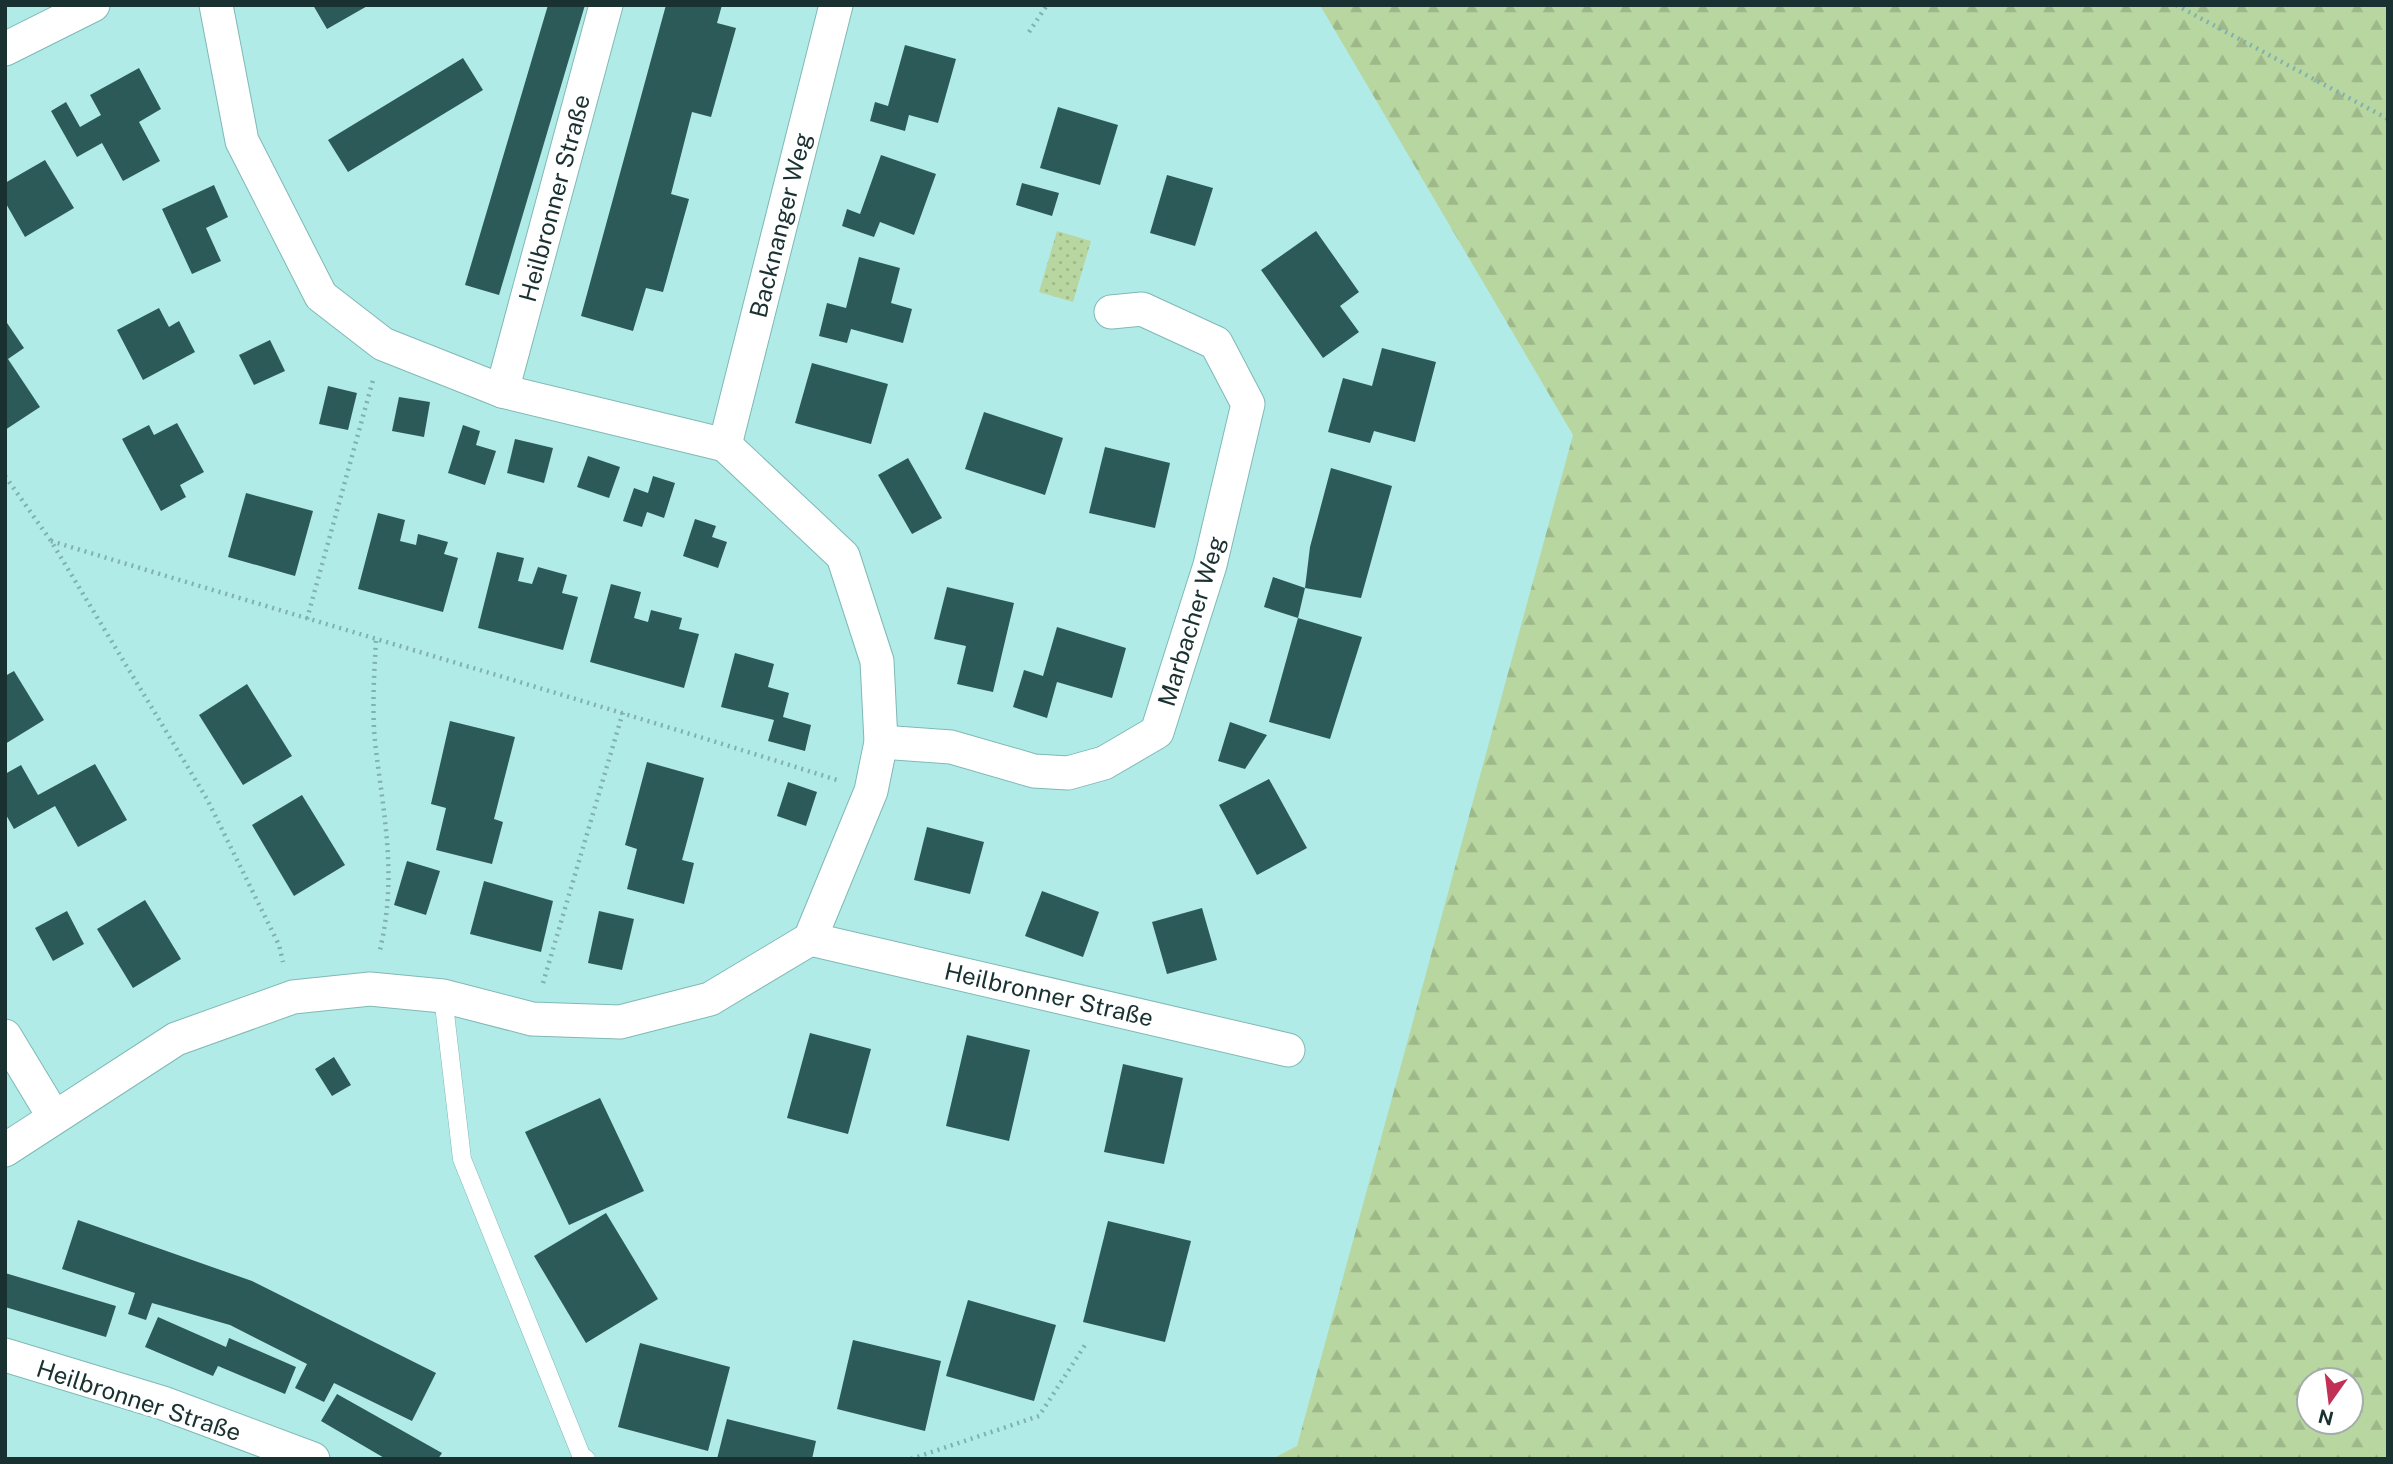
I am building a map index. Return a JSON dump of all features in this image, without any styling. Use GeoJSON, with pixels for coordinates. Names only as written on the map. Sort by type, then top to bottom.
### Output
{"type":"FeatureCollection","features":[{"type":"Feature","properties":{"kind":"street"},"geometry":{"type":"LineString","coordinates":[[5,49],[93,5]]}},
{"type":"Feature","properties":{"kind":"street"},"geometry":{"type":"LineString","coordinates":[[5,1150],[176,1039],[293,997],[370,989],[443,996],[532,1019],[620,1022],[710,999],[810,939],[871,791],[881,742],[877,661],[843,556],[725,445],[502,391],[383,344],[321,296],[242,141],[216,5]]}},
{"type":"Feature","properties":{"kind":"street","name":"Heilbronner Straße"},"geometry":{"type":"LineString","coordinates":[[502,391],[606,5]]}},
{"type":"Feature","properties":{"kind":"street","name":"Backnanger Weg"},"geometry":{"type":"LineString","coordinates":[[725,445],[835,5]]}},
{"type":"Feature","properties":{"kind":"street","name":"Marbacher Weg"},"geometry":{"type":"LineString","coordinates":[[881,742],[951,747],[1034,771],[1068,773],[1104,763],[1157,732],[1210,565],[1248,404],[1216,343],[1142,309],[1111,312]]}},
{"type":"Feature","properties":{"kind":"street","name":"Heilbronner Straße"},"geometry":{"type":"LineString","coordinates":[[810,939],[1287,1050]]}},
{"type":"Feature","properties":{"kind":"street"},"geometry":{"type":"LineString","coordinates":[[5,1036],[54,1117]]}},
{"type":"Feature","properties":{"kind":"street","name":"Heilbronner Straße"},"geometry":{"type":"LineString","coordinates":[[5,1355],[163,1403],[313,1459]]}},
{"type":"Feature","properties":{"kind":"lane"},"geometry":{"type":"LineString","coordinates":[[443,996],[461,1158],[582,1455],[586,1459]]}},
{"type":"Feature","properties":{"kind":"path"},"geometry":{"type":"LineString","coordinates":[[1029,32],[1046,5]]}},
{"type":"Feature","properties":{"kind":"path"},"geometry":{"type":"LineString","coordinates":[[2176,5],[2388,119]]}},
{"type":"Feature","properties":{"kind":"path"},"geometry":{"type":"LineString","coordinates":[[307,619],[383,344]]}},
{"type":"Feature","properties":{"kind":"path"},"geometry":{"type":"LineString","coordinates":[[5,476],[51,541],[206,799],[279,945],[293,997]]}},
{"type":"Feature","properties":{"kind":"path"},"geometry":{"type":"LineString","coordinates":[[51,541],[376,641],[623,712],[871,791]]}},
{"type":"Feature","properties":{"kind":"path"},"geometry":{"type":"LineString","coordinates":[[376,641],[375,741],[391,864],[386,928]]}},
{"type":"Feature","properties":{"kind":"path"},"geometry":{"type":"LineString","coordinates":[[532,1019],[623,712]]}},
{"type":"Feature","properties":{"kind":"path"},"geometry":{"type":"LineString","coordinates":[[911,1459],[1039,1416],[1087,1342]]}},
{"type":"Feature","properties":{"kind":"green space"},"geometry":{"type":"Polygon","coordinates":[[[1320,5],[2388,5],[2388,1459],[1272,1459],[1297,1446],[1573,435],[1320,5]]]}},
{"type":"Feature","properties":{"kind":"green space"},"geometry":{"type":"Polygon","coordinates":[[[1057,231],[1091,241],[1073,302],[1039,292],[1057,231]]]}},
{"type":"Feature","properties":{"kind":"building"},"geometry":{"type":"Polygon","coordinates":[[[313,5],[369,5],[327,29],[313,5]]]}},
{"type":"Feature","properties":{"kind":"building"},"geometry":{"type":"Polygon","coordinates":[[[548,5],[585,5],[499,295],[465,285],[548,5]]]}},
{"type":"Feature","properties":{"kind":"building"},"geometry":{"type":"Polygon","coordinates":[[[666,5],[722,5],[717,23],[736,28],[711,117],[692,112],[671,194],[689,199],[663,292],[646,288],[633,331],[581,316],[666,5]]]}},
{"type":"Feature","properties":{"kind":"building"},"geometry":{"type":"Polygon","coordinates":[[[905,45],[956,59],[938,123],[909,115],[905,131],[870,121],[875,102],[888,106],[905,45]]]}},
{"type":"Feature","properties":{"kind":"building"},"geometry":{"type":"Polygon","coordinates":[[[463,58],[483,90],[348,172],[328,140],[463,58]]]}},
{"type":"Feature","properties":{"kind":"building"},"geometry":{"type":"Polygon","coordinates":[[[139,68],[161,109],[139,122],[160,161],[123,181],[102,143],[77,157],[51,111],[66,102],[80,127],[101,115],[90,95],[139,68]]]}},
{"type":"Feature","properties":{"kind":"building"},"geometry":{"type":"Polygon","coordinates":[[[1058,107],[1118,125],[1100,185],[1040,168],[1058,107]]]}},
{"type":"Feature","properties":{"kind":"building"},"geometry":{"type":"Polygon","coordinates":[[[881,155],[936,174],[914,235],[880,222],[874,237],[842,226],[847,209],[860,214],[881,155]]]}},
{"type":"Feature","properties":{"kind":"building"},"geometry":{"type":"Polygon","coordinates":[[[45,160],[74,208],[25,237],[5,202],[5,183],[45,160]]]}},
{"type":"Feature","properties":{"kind":"building"},"geometry":{"type":"Polygon","coordinates":[[[1167,175],[1213,188],[1195,246],[1150,233],[1167,175]]]}},
{"type":"Feature","properties":{"kind":"building"},"geometry":{"type":"Polygon","coordinates":[[[1022,183],[1059,193],[1052,216],[1016,205],[1022,183]]]}},
{"type":"Feature","properties":{"kind":"building"},"geometry":{"type":"Polygon","coordinates":[[[214,185],[228,217],[206,228],[221,261],[192,274],[162,209],[214,185]]]}},
{"type":"Feature","properties":{"kind":"building"},"geometry":{"type":"Polygon","coordinates":[[[1316,231],[1359,292],[1340,306],[1359,332],[1323,358],[1261,270],[1316,231]]]}},
{"type":"Feature","properties":{"kind":"building"},"geometry":{"type":"Polygon","coordinates":[[[859,257],[900,268],[891,303],[912,309],[903,343],[851,329],[847,343],[819,336],[827,303],[846,308],[859,257]]]}},
{"type":"Feature","properties":{"kind":"building"},"geometry":{"type":"Polygon","coordinates":[[[159,308],[169,327],[179,321],[195,352],[143,380],[117,330],[159,308]]]}},
{"type":"Feature","properties":{"kind":"building"},"geometry":{"type":"Polygon","coordinates":[[[5,320],[24,348],[8,359],[40,407],[5,430],[5,320]]]}},
{"type":"Feature","properties":{"kind":"building"},"geometry":{"type":"Polygon","coordinates":[[[270,340],[285,371],[254,385],[239,355],[270,340]]]}},
{"type":"Feature","properties":{"kind":"building"},"geometry":{"type":"Polygon","coordinates":[[[1382,348],[1436,362],[1415,442],[1374,431],[1370,443],[1328,432],[1343,378],[1372,386],[1382,348]]]}},
{"type":"Feature","properties":{"kind":"building"},"geometry":{"type":"Polygon","coordinates":[[[812,363],[888,384],[871,444],[795,423],[812,363]]]}},
{"type":"Feature","properties":{"kind":"building"},"geometry":{"type":"Polygon","coordinates":[[[328,386],[357,393],[348,430],[319,424],[328,386]]]}},
{"type":"Feature","properties":{"kind":"building"},"geometry":{"type":"Polygon","coordinates":[[[399,397],[430,402],[424,437],[392,431],[399,397]]]}},
{"type":"Feature","properties":{"kind":"building"},"geometry":{"type":"Polygon","coordinates":[[[984,412],[1063,438],[1045,495],[965,469],[984,412]]]}},
{"type":"Feature","properties":{"kind":"building"},"geometry":{"type":"Polygon","coordinates":[[[177,423],[204,472],[180,485],[186,497],[161,511],[122,439],[149,425],[154,435],[177,423]]]}},
{"type":"Feature","properties":{"kind":"building"},"geometry":{"type":"Polygon","coordinates":[[[463,425],[480,431],[476,445],[496,451],[485,485],[448,473],[463,425]]]}},
{"type":"Feature","properties":{"kind":"building"},"geometry":{"type":"Polygon","coordinates":[[[515,439],[553,448],[544,483],[507,473],[515,439]]]}},
{"type":"Feature","properties":{"kind":"building"},"geometry":{"type":"Polygon","coordinates":[[[1105,447],[1170,463],[1155,528],[1089,513],[1105,447]]]}},
{"type":"Feature","properties":{"kind":"building"},"geometry":{"type":"Polygon","coordinates":[[[588,456],[620,467],[609,498],[577,487],[588,456]]]}},
{"type":"Feature","properties":{"kind":"building"},"geometry":{"type":"Polygon","coordinates":[[[908,458],[942,518],[912,534],[878,475],[908,458]]]}},
{"type":"Feature","properties":{"kind":"building"},"geometry":{"type":"Polygon","coordinates":[[[1331,468],[1392,486],[1361,598],[1305,588],[1310,547],[1331,468]]]}},
{"type":"Feature","properties":{"kind":"building"},"geometry":{"type":"Polygon","coordinates":[[[653,476],[675,483],[664,518],[647,512],[642,527],[623,521],[634,488],[648,493],[653,476]]]}},
{"type":"Feature","properties":{"kind":"building"},"geometry":{"type":"Polygon","coordinates":[[[246,493],[313,511],[295,576],[228,557],[246,493]]]}},
{"type":"Feature","properties":{"kind":"building"},"geometry":{"type":"Polygon","coordinates":[[[378,513],[405,520],[400,541],[416,545],[418,534],[448,542],[444,554],[458,558],[443,612],[358,589],[378,513]]]}},
{"type":"Feature","properties":{"kind":"building"},"geometry":{"type":"Polygon","coordinates":[[[695,519],[716,526],[712,537],[727,542],[718,568],[683,556],[695,519]]]}},
{"type":"Feature","properties":{"kind":"building"},"geometry":{"type":"Polygon","coordinates":[[[497,552],[524,558],[518,581],[532,584],[538,567],[567,575],[562,593],[578,597],[563,650],[478,628],[497,552]]]}},
{"type":"Feature","properties":{"kind":"building"},"geometry":{"type":"Polygon","coordinates":[[[1273,577],[1305,588],[1298,618],[1264,607],[1273,577]]]}},
{"type":"Feature","properties":{"kind":"building"},"geometry":{"type":"Polygon","coordinates":[[[611,584],[641,592],[634,618],[648,622],[651,610],[682,618],[679,629],[699,634],[684,688],[590,662],[611,584]]]}},
{"type":"Feature","properties":{"kind":"building"},"geometry":{"type":"Polygon","coordinates":[[[947,587],[1014,603],[993,692],[957,684],[966,646],[934,639],[947,587]]]}},
{"type":"Feature","properties":{"kind":"building"},"geometry":{"type":"Polygon","coordinates":[[[1298,618],[1362,637],[1330,739],[1269,722],[1298,618]]]}},
{"type":"Feature","properties":{"kind":"building"},"geometry":{"type":"Polygon","coordinates":[[[1057,627],[1126,648],[1112,698],[1057,682],[1047,718],[1013,707],[1024,670],[1043,676],[1057,627]]]}},
{"type":"Feature","properties":{"kind":"building"},"geometry":{"type":"Polygon","coordinates":[[[735,653],[774,664],[768,687],[789,693],[783,717],[811,725],[805,751],[768,741],[774,720],[721,707],[735,653]]]}},
{"type":"Feature","properties":{"kind":"building"},"geometry":{"type":"Polygon","coordinates":[[[14,671],[44,720],[5,744],[5,676],[14,671]]]}},
{"type":"Feature","properties":{"kind":"building"},"geometry":{"type":"Polygon","coordinates":[[[247,684],[292,756],[243,785],[199,715],[247,684]]]}},
{"type":"Feature","properties":{"kind":"building"},"geometry":{"type":"Polygon","coordinates":[[[450,721],[515,737],[494,819],[503,822],[492,864],[436,850],[446,808],[431,804],[450,721]]]}},
{"type":"Feature","properties":{"kind":"building"},"geometry":{"type":"Polygon","coordinates":[[[1230,722],[1267,735],[1245,769],[1218,761],[1230,722]]]}},
{"type":"Feature","properties":{"kind":"building"},"geometry":{"type":"Polygon","coordinates":[[[647,762],[704,778],[682,860],[694,863],[684,904],[627,889],[637,849],[625,845],[647,762]]]}},
{"type":"Feature","properties":{"kind":"building"},"geometry":{"type":"Polygon","coordinates":[[[95,764],[127,820],[78,847],[55,806],[14,829],[5,813],[5,774],[21,765],[38,795],[95,764]]]}},
{"type":"Feature","properties":{"kind":"building"},"geometry":{"type":"Polygon","coordinates":[[[1269,779],[1307,848],[1257,875],[1219,805],[1269,779]]]}},
{"type":"Feature","properties":{"kind":"building"},"geometry":{"type":"Polygon","coordinates":[[[788,782],[817,792],[806,826],[777,816],[788,782]]]}},
{"type":"Feature","properties":{"kind":"building"},"geometry":{"type":"Polygon","coordinates":[[[302,795],[345,865],[294,896],[252,825],[302,795]]]}},
{"type":"Feature","properties":{"kind":"building"},"geometry":{"type":"Polygon","coordinates":[[[927,827],[984,842],[970,894],[914,880],[927,827]]]}},
{"type":"Feature","properties":{"kind":"building"},"geometry":{"type":"Polygon","coordinates":[[[407,861],[440,871],[426,915],[394,905],[407,861]]]}},
{"type":"Feature","properties":{"kind":"building"},"geometry":{"type":"Polygon","coordinates":[[[484,881],[553,901],[541,952],[470,934],[484,881]]]}},
{"type":"Feature","properties":{"kind":"building"},"geometry":{"type":"Polygon","coordinates":[[[1042,891],[1099,912],[1083,957],[1025,936],[1042,891]]]}},
{"type":"Feature","properties":{"kind":"building"},"geometry":{"type":"Polygon","coordinates":[[[145,900],[181,959],[133,988],[97,929],[145,900]]]}},
{"type":"Feature","properties":{"kind":"building"},"geometry":{"type":"Polygon","coordinates":[[[1202,908],[1217,960],[1167,974],[1152,922],[1202,908]]]}},
{"type":"Feature","properties":{"kind":"building"},"geometry":{"type":"Polygon","coordinates":[[[67,911],[84,944],[53,961],[35,928],[67,911]]]}},
{"type":"Feature","properties":{"kind":"building"},"geometry":{"type":"Polygon","coordinates":[[[599,911],[634,919],[622,970],[588,963],[599,911]]]}},
{"type":"Feature","properties":{"kind":"building"},"geometry":{"type":"Polygon","coordinates":[[[810,1033],[871,1049],[848,1134],[787,1118],[810,1033]]]}},
{"type":"Feature","properties":{"kind":"building"},"geometry":{"type":"Polygon","coordinates":[[[967,1035],[1030,1050],[1009,1141],[946,1126],[967,1035]]]}},
{"type":"Feature","properties":{"kind":"building"},"geometry":{"type":"Polygon","coordinates":[[[334,1057],[351,1085],[332,1096],[315,1069],[334,1057]]]}},
{"type":"Feature","properties":{"kind":"building"},"geometry":{"type":"Polygon","coordinates":[[[1123,1064],[1183,1078],[1164,1164],[1104,1152],[1123,1064]]]}},
{"type":"Feature","properties":{"kind":"building"},"geometry":{"type":"Polygon","coordinates":[[[600,1098],[644,1191],[569,1225],[525,1132],[600,1098]]]}},
{"type":"Feature","properties":{"kind":"building"},"geometry":{"type":"Polygon","coordinates":[[[606,1213],[658,1299],[586,1343],[534,1256],[606,1213]]]}},
{"type":"Feature","properties":{"kind":"building"},"geometry":{"type":"Polygon","coordinates":[[[78,1220],[252,1281],[436,1373],[412,1421],[334,1383],[324,1402],[295,1388],[307,1364],[230,1325],[152,1303],[146,1320],[128,1314],[135,1293],[62,1269],[78,1220]]]}},
{"type":"Feature","properties":{"kind":"building"},"geometry":{"type":"Polygon","coordinates":[[[1108,1221],[1191,1241],[1165,1342],[1083,1322],[1108,1221]]]}},
{"type":"Feature","properties":{"kind":"building"},"geometry":{"type":"Polygon","coordinates":[[[5,1273],[116,1306],[106,1337],[5,1307],[5,1273]]]}},
{"type":"Feature","properties":{"kind":"building"},"geometry":{"type":"Polygon","coordinates":[[[968,1300],[1056,1325],[1034,1401],[946,1376],[968,1300]]]}},
{"type":"Feature","properties":{"kind":"building"},"geometry":{"type":"Polygon","coordinates":[[[158,1317],[226,1347],[229,1338],[296,1367],[285,1394],[218,1366],[213,1376],[145,1347],[158,1317]]]}},
{"type":"Feature","properties":{"kind":"building"},"geometry":{"type":"Polygon","coordinates":[[[853,1340],[941,1361],[925,1431],[837,1409],[853,1340]]]}},
{"type":"Feature","properties":{"kind":"building"},"geometry":{"type":"Polygon","coordinates":[[[640,1343],[730,1367],[708,1451],[618,1427],[640,1343]]]}},
{"type":"Feature","properties":{"kind":"building"},"geometry":{"type":"Polygon","coordinates":[[[337,1394],[442,1453],[438,1459],[386,1459],[321,1421],[337,1394]]]}},
{"type":"Feature","properties":{"kind":"building"},"geometry":{"type":"Polygon","coordinates":[[[727,1419],[816,1441],[812,1459],[717,1459],[727,1419]]]}}]}
